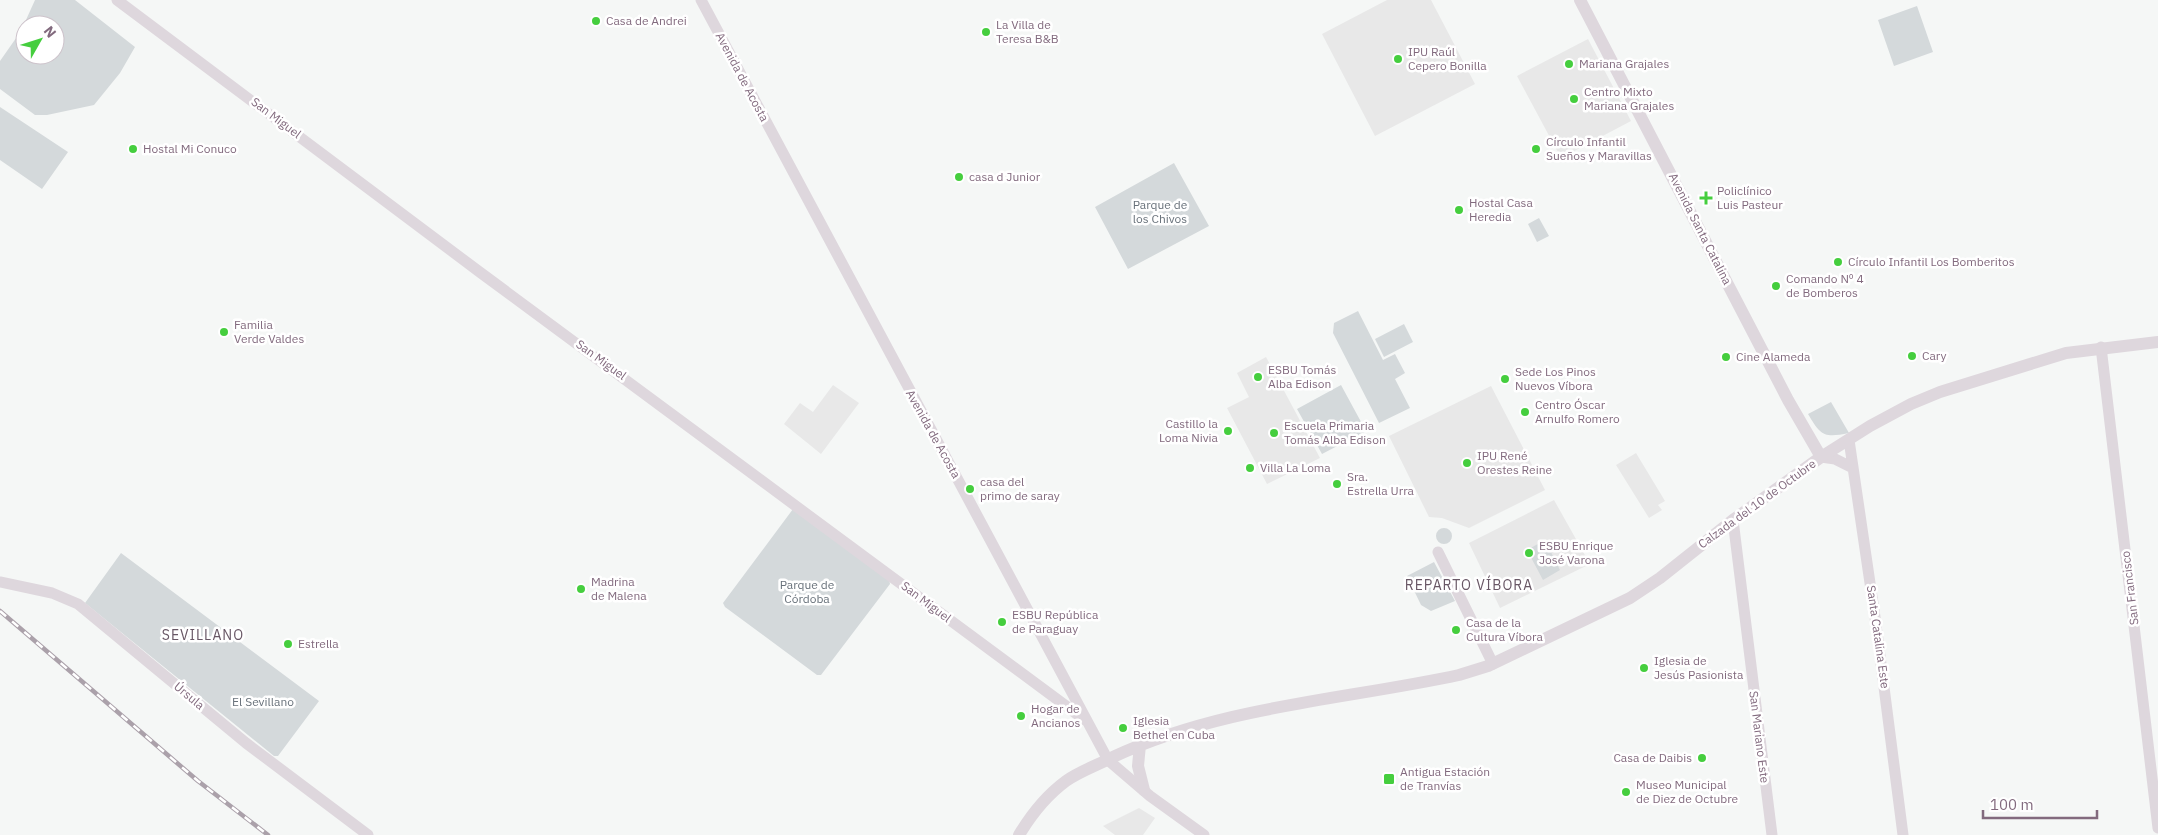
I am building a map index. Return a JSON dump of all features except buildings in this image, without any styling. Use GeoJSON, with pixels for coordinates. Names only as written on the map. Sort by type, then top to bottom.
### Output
{"type":"FeatureCollection","features":[{"type":"Feature","properties":{"kind":"main road","name":"Avenida Santa Catalina"},"geometry":{"type":"LineString","coordinates":[[1580,0],[1821,457]]}},
{"type":"Feature","properties":{"kind":"main road","name":"Calzada del 10 de Octubre"},"geometry":{"type":"LineString","coordinates":[[1140,745],[1172,732],[1229,717],[1459,675],[1493,664],[1630,598],[1660,578],[1733,520],[1821,457],[1894,412],[1940,392],[2066,353],[2101,347],[2158,342]]}},
{"type":"Feature","properties":{"kind":"main road"},"geometry":{"type":"LineString","coordinates":[[1805,429],[1822,442],[1844,443]]}},
{"type":"Feature","properties":{"kind":"main road"},"geometry":{"type":"LineString","coordinates":[[1018,835],[1046,799],[1066,781],[1140,745]]}},
{"type":"Feature","properties":{"kind":"main road"},"geometry":{"type":"LineString","coordinates":[[1140,745],[1138,766],[1144,790]]}},
{"type":"Feature","properties":{"kind":"street","name":"San Miguel"},"geometry":{"type":"LineString","coordinates":[[117,0],[481,273],[1085,720]]}},
{"type":"Feature","properties":{"kind":"street","name":"Avenida de Acosta"},"geometry":{"type":"LineString","coordinates":[[701,0],[1108,760],[1204,835]]}},
{"type":"Feature","properties":{"kind":"street","name":"San Francisco"},"geometry":{"type":"LineString","coordinates":[[2101,347],[2158,828]]}},
{"type":"Feature","properties":{"kind":"street","name":"Santa Catalina Este"},"geometry":{"type":"LineString","coordinates":[[1844,443],[1853,468],[1903,835]]}},
{"type":"Feature","properties":{"kind":"street"},"geometry":{"type":"LineString","coordinates":[[1821,457],[1835,459],[1853,468]]}},
{"type":"Feature","properties":{"kind":"street","name":"San Mariano Este"},"geometry":{"type":"LineString","coordinates":[[1733,520],[1772,835]]}},
{"type":"Feature","properties":{"kind":"street"},"geometry":{"type":"LineString","coordinates":[[1438,552],[1493,664]]}},
{"type":"Feature","properties":{"kind":"street","name":"Úrsula"},"geometry":{"type":"LineString","coordinates":[[0,582],[52,593],[78,604],[246,743],[368,835]]}},
{"type":"Feature","properties":{"kind":"shaded area","name":"IPU Raúl Cepero Bonilla"},"geometry":{"type":"Polygon","coordinates":[[[1387,0],[1431,0],[1475,84],[1375,136],[1322,34],[1387,0]]]}},
{"type":"Feature","properties":{"kind":"shaded area","name":"Centro Mixto Mariana Grajales"},"geometry":{"type":"Polygon","coordinates":[[[1588,39],[1631,121],[1561,158],[1517,76],[1588,39]]]}},
{"type":"Feature","properties":{"kind":"shaded area","name":"Escuela Primaria Tomás Alba Edison"},"geometry":{"type":"Polygon","coordinates":[[[1266,357],[1320,458],[1267,484],[1227,408],[1249,397],[1237,373],[1266,357]]]}},
{"type":"Feature","properties":{"kind":"shaded area"},"geometry":{"type":"Polygon","coordinates":[[[833,385],[859,403],[821,454],[784,424],[800,403],[813,412],[833,385]]]}},
{"type":"Feature","properties":{"kind":"shaded area","name":"IPU René Orestes Reine"},"geometry":{"type":"Polygon","coordinates":[[[1491,386],[1545,490],[1469,528],[1442,518],[1429,517],[1389,436],[1491,386]]]}},
{"type":"Feature","properties":{"kind":"shaded area"},"geometry":{"type":"Polygon","coordinates":[[[1636,453],[1665,501],[1658,505],[1662,510],[1649,518],[1616,465],[1636,453]]]}},
{"type":"Feature","properties":{"kind":"shaded area","name":"ESBU Enrique José Varona"},"geometry":{"type":"Polygon","coordinates":[[[1554,500],[1590,564],[1500,608],[1469,543],[1554,500]]]}},
{"type":"Feature","properties":{"kind":"shaded area"},"geometry":{"type":"Polygon","coordinates":[[[1139,808],[1155,818],[1143,835],[1115,835],[1103,826],[1139,808]]]}},
{"type":"Feature","properties":{"kind":"green space"},"geometry":{"type":"Polygon","coordinates":[[[35,0],[75,0],[135,47],[120,73],[94,105],[47,115],[35,115],[0,89],[0,61],[15,40],[15,65],[65,65],[65,15],[28,15],[35,0]]]}},
{"type":"Feature","properties":{"kind":"green space"},"geometry":{"type":"Polygon","coordinates":[[[1917,6],[1933,52],[1894,66],[1878,20],[1917,6]]]}},
{"type":"Feature","properties":{"kind":"green space"},"geometry":{"type":"Polygon","coordinates":[[[0,107],[68,152],[42,189],[0,160],[0,107]]]}},
{"type":"Feature","properties":{"kind":"green space","name":"Parque de los Chivos"},"geometry":{"type":"Polygon","coordinates":[[[1174,163],[1209,226],[1128,269],[1095,207],[1174,163]]]}},
{"type":"Feature","properties":{"kind":"green space"},"geometry":{"type":"Polygon","coordinates":[[[1539,218],[1549,236],[1537,242],[1528,224],[1539,218]]]}},
{"type":"Feature","properties":{"kind":"green space"},"geometry":{"type":"Polygon","coordinates":[[[1358,311],[1383,360],[1395,354],[1405,373],[1395,379],[1410,408],[1379,423],[1333,333],[1334,323],[1358,311]]]}},
{"type":"Feature","properties":{"kind":"green space"},"geometry":{"type":"Polygon","coordinates":[[[1404,324],[1413,342],[1384,357],[1375,339],[1404,324]]]}},
{"type":"Feature","properties":{"kind":"green space"},"geometry":{"type":"Polygon","coordinates":[[[1341,385],[1366,431],[1322,454],[1297,409],[1341,385]]]}},
{"type":"Feature","properties":{"kind":"green space"},"geometry":{"type":"Polygon","coordinates":[[[1831,402],[1849,433],[1824,434],[1816,427],[1808,414],[1831,402]]]}},
{"type":"Feature","properties":{"kind":"green space","name":"Parque de Córdoba"},"geometry":{"type":"Polygon","coordinates":[[[793,509],[889,579],[890,584],[821,675],[817,675],[725,607],[723,603],[793,509]]]}},
{"type":"Feature","properties":{"kind":"green space"},"geometry":{"type":"Polygon","coordinates":[[[1444,528],[1452,536],[1444,544],[1436,536],[1444,528]]]}},
{"type":"Feature","properties":{"kind":"green space"},"geometry":{"type":"Polygon","coordinates":[[[1545,540],[1560,570],[1543,580],[1527,550],[1545,540]]]}},
{"type":"Feature","properties":{"kind":"green space","name":"El Sevillano"},"geometry":{"type":"Polygon","coordinates":[[[121,553],[319,701],[278,756],[274,756],[85,603],[121,553]]]}},
{"type":"Feature","properties":{"kind":"green space"},"geometry":{"type":"Polygon","coordinates":[[[1434,562],[1455,601],[1431,611],[1421,605],[1407,576],[1434,562]]]}},
{"type":"Feature","properties":{"kind":"railway"},"geometry":{"type":"LineString","coordinates":[[0,611],[198,781],[268,835]]}},
{"type":"Feature","properties":{"kind":"place","name":"Casa de Andrei"},"geometry":{"type":"Point","coordinates":[596,21]}},
{"type":"Feature","properties":{"kind":"place","name":"La Villa de Teresa B&B"},"geometry":{"type":"Point","coordinates":[986,32]}},
{"type":"Feature","properties":{"kind":"place","name":"IPU Raúl Cepero Bonilla"},"geometry":{"type":"Point","coordinates":[1398,59]}},
{"type":"Feature","properties":{"kind":"place","name":"Mariana Grajales"},"geometry":{"type":"Point","coordinates":[1569,64]}},
{"type":"Feature","properties":{"kind":"place","name":"Centro Mixto Mariana Grajales"},"geometry":{"type":"Point","coordinates":[1574,99]}},
{"type":"Feature","properties":{"kind":"place","name":"Hostal Mi Conuco"},"geometry":{"type":"Point","coordinates":[133,149]}},
{"type":"Feature","properties":{"kind":"place","name":"Círculo Infantil Sueños y Maravillas"},"geometry":{"type":"Point","coordinates":[1536,149]}},
{"type":"Feature","properties":{"kind":"place","name":"casa d Junior"},"geometry":{"type":"Point","coordinates":[959,177]}},
{"type":"Feature","properties":{"kind":"place","name":"Policlínico Luis Pasteur"},"geometry":{"type":"Point","coordinates":[1706,198]}},
{"type":"Feature","properties":{"kind":"place","name":"Hostal Casa Heredia"},"geometry":{"type":"Point","coordinates":[1459,210]}},
{"type":"Feature","properties":{"kind":"place","name":"Círculo Infantil Los Bomberitos"},"geometry":{"type":"Point","coordinates":[1838,262]}},
{"type":"Feature","properties":{"kind":"place","name":"Comando Nº 4 de Bomberos"},"geometry":{"type":"Point","coordinates":[1776,286]}},
{"type":"Feature","properties":{"kind":"place","name":"Familia Verde Valdes"},"geometry":{"type":"Point","coordinates":[224,332]}},
{"type":"Feature","properties":{"kind":"place","name":"Cary"},"geometry":{"type":"Point","coordinates":[1912,356]}},
{"type":"Feature","properties":{"kind":"place","name":"Cine Alameda"},"geometry":{"type":"Point","coordinates":[1726,357]}},
{"type":"Feature","properties":{"kind":"place","name":"ESBU Tomás Alba Edison"},"geometry":{"type":"Point","coordinates":[1258,377]}},
{"type":"Feature","properties":{"kind":"place","name":"Sede Los Pinos Nuevos Víbora"},"geometry":{"type":"Point","coordinates":[1505,379]}},
{"type":"Feature","properties":{"kind":"place","name":"Centro Óscar Arnulfo Romero"},"geometry":{"type":"Point","coordinates":[1525,412]}},
{"type":"Feature","properties":{"kind":"place","name":"Castillo la Loma Nivia"},"geometry":{"type":"Point","coordinates":[1228,431]}},
{"type":"Feature","properties":{"kind":"place","name":"Escuela Primaria Tomás Alba Edison"},"geometry":{"type":"Point","coordinates":[1274,433]}},
{"type":"Feature","properties":{"kind":"place","name":"IPU René Orestes Reine"},"geometry":{"type":"Point","coordinates":[1467,463]}},
{"type":"Feature","properties":{"kind":"place","name":"Villa La Loma"},"geometry":{"type":"Point","coordinates":[1250,468]}},
{"type":"Feature","properties":{"kind":"place","name":"Sra. Estrella Urra"},"geometry":{"type":"Point","coordinates":[1337,484]}},
{"type":"Feature","properties":{"kind":"place","name":"casa del primo de saray"},"geometry":{"type":"Point","coordinates":[970,489]}},
{"type":"Feature","properties":{"kind":"place","name":"ESBU Enrique José Varona"},"geometry":{"type":"Point","coordinates":[1529,553]}},
{"type":"Feature","properties":{"kind":"place","name":"Madrina de Malena"},"geometry":{"type":"Point","coordinates":[581,589]}},
{"type":"Feature","properties":{"kind":"place","name":"ESBU República de Paraguay"},"geometry":{"type":"Point","coordinates":[1002,622]}},
{"type":"Feature","properties":{"kind":"place","name":"Casa de la Cultura Víbora"},"geometry":{"type":"Point","coordinates":[1456,630]}},
{"type":"Feature","properties":{"kind":"place","name":"Estrella"},"geometry":{"type":"Point","coordinates":[288,644]}},
{"type":"Feature","properties":{"kind":"place","name":"Iglesia de Jesús Pasionista"},"geometry":{"type":"Point","coordinates":[1644,668]}},
{"type":"Feature","properties":{"kind":"place","name":"Hogar de Ancianos"},"geometry":{"type":"Point","coordinates":[1021,716]}},
{"type":"Feature","properties":{"kind":"place","name":"Iglesia Bethel en Cuba"},"geometry":{"type":"Point","coordinates":[1123,728]}},
{"type":"Feature","properties":{"kind":"place","name":"Casa de Daibis"},"geometry":{"type":"Point","coordinates":[1702,758]}},
{"type":"Feature","properties":{"kind":"place","name":"Antigua Estación de Tranvías"},"geometry":{"type":"Point","coordinates":[1389,779]}},
{"type":"Feature","properties":{"kind":"place","name":"Museo Municipal de Diez de Octubre"},"geometry":{"type":"Point","coordinates":[1626,792]}},
{"type":"Feature","properties":{"kind":"district","name":"REPARTO VÍBORA"},"geometry":{"type":"Point","coordinates":[1469,585]}},
{"type":"Feature","properties":{"kind":"district","name":"SEVILLANO"},"geometry":{"type":"Point","coordinates":[203,635]}}]}
